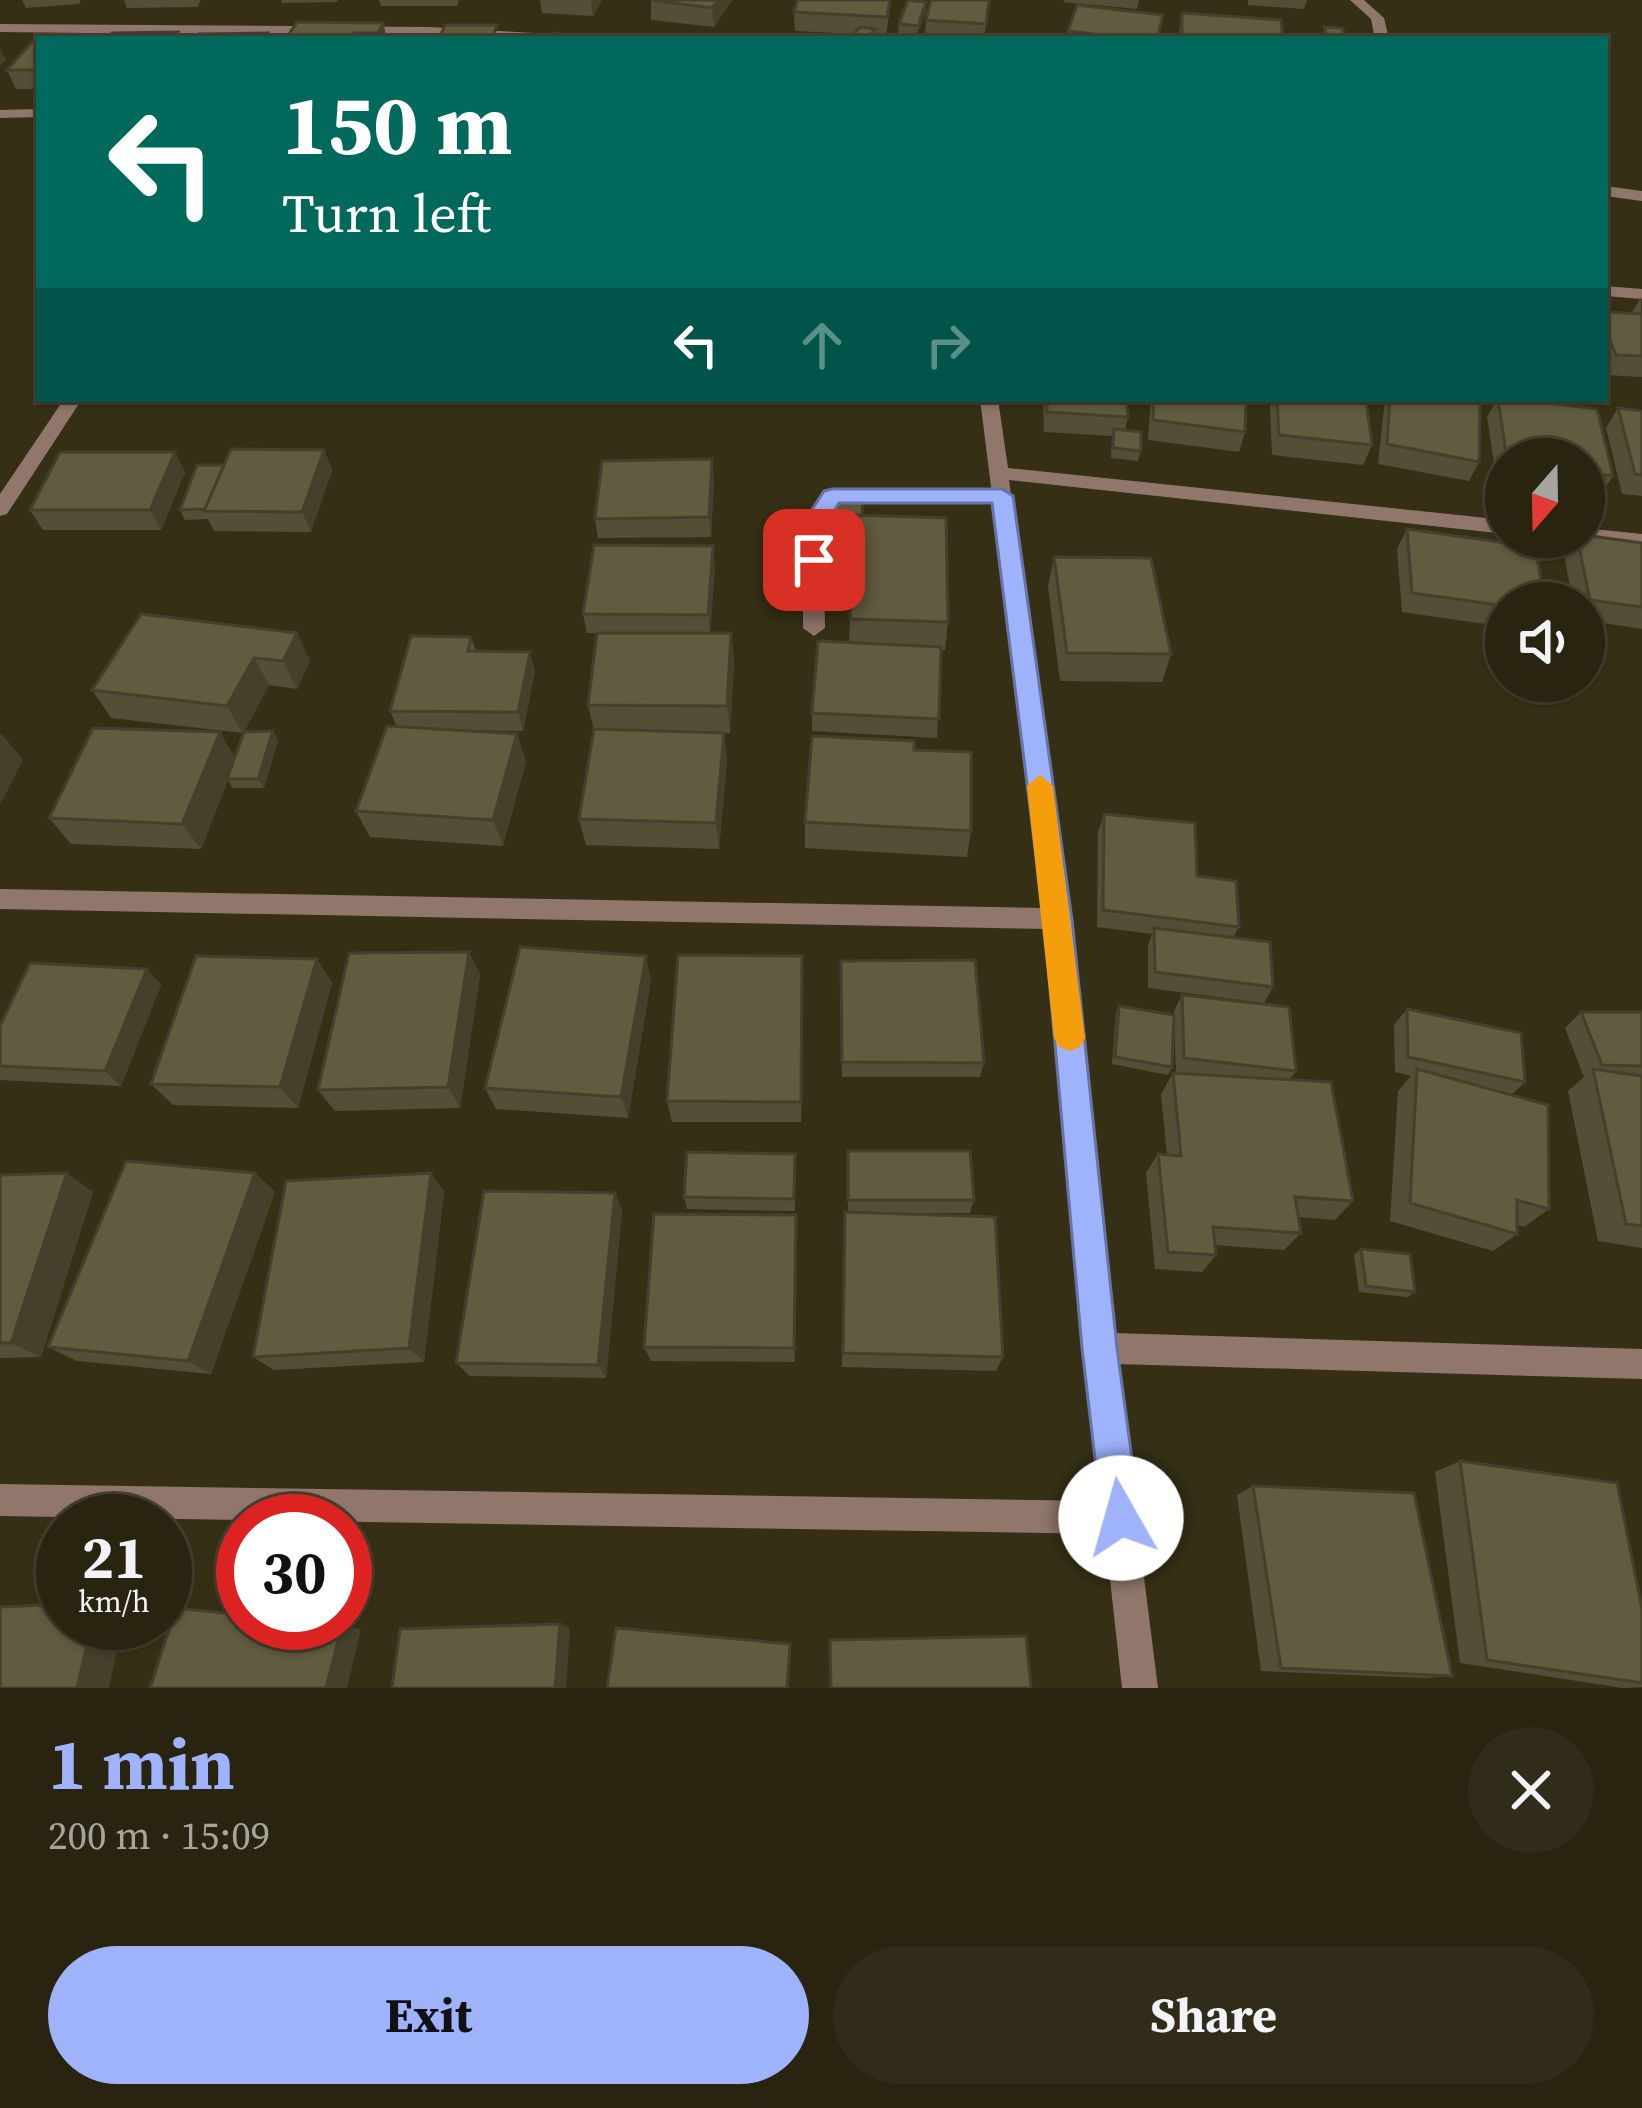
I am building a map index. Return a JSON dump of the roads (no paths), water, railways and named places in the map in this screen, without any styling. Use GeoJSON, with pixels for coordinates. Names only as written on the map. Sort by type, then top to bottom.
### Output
{"type":"FeatureCollection","features":[{"type":"Feature","properties":{"kind":"street"},"geometry":{"type":"LineString","coordinates":[[1356,0],[1377,18],[1381,36]]}},
{"type":"Feature","properties":{"kind":"street"},"geometry":{"type":"LineString","coordinates":[[0,28],[429,31],[518,36]]}},
{"type":"Feature","properties":{"kind":"street"},"geometry":{"type":"LineString","coordinates":[[0,114],[36,113]]}},
{"type":"Feature","properties":{"kind":"street"},"geometry":{"type":"LineString","coordinates":[[1608,191],[1642,196]]}},
{"type":"Feature","properties":{"kind":"street"},"geometry":{"type":"LineString","coordinates":[[1608,291],[1642,294]]}},
{"type":"Feature","properties":{"kind":"street"},"geometry":{"type":"LineString","coordinates":[[0,509],[71,402]]}},
{"type":"Feature","properties":{"kind":"street"},"geometry":{"type":"LineString","coordinates":[[989,402],[1058,920],[1100,1348],[1140,1688]]}},
{"type":"Feature","properties":{"kind":"street"},"geometry":{"type":"LineString","coordinates":[[814,628],[814,525],[832,496],[1000,485],[1485,525]]}},
{"type":"Feature","properties":{"kind":"street"},"geometry":{"type":"LineString","coordinates":[[1605,537],[1642,541]]}},
{"type":"Feature","properties":{"kind":"street"},"geometry":{"type":"LineString","coordinates":[[0,899],[1058,920]]}},
{"type":"Feature","properties":{"kind":"street"},"geometry":{"type":"LineString","coordinates":[[1100,1348],[1642,1364]]}},
{"type":"Feature","properties":{"kind":"street"},"geometry":{"type":"LineString","coordinates":[[0,1500],[1121,1518]]}}]}
